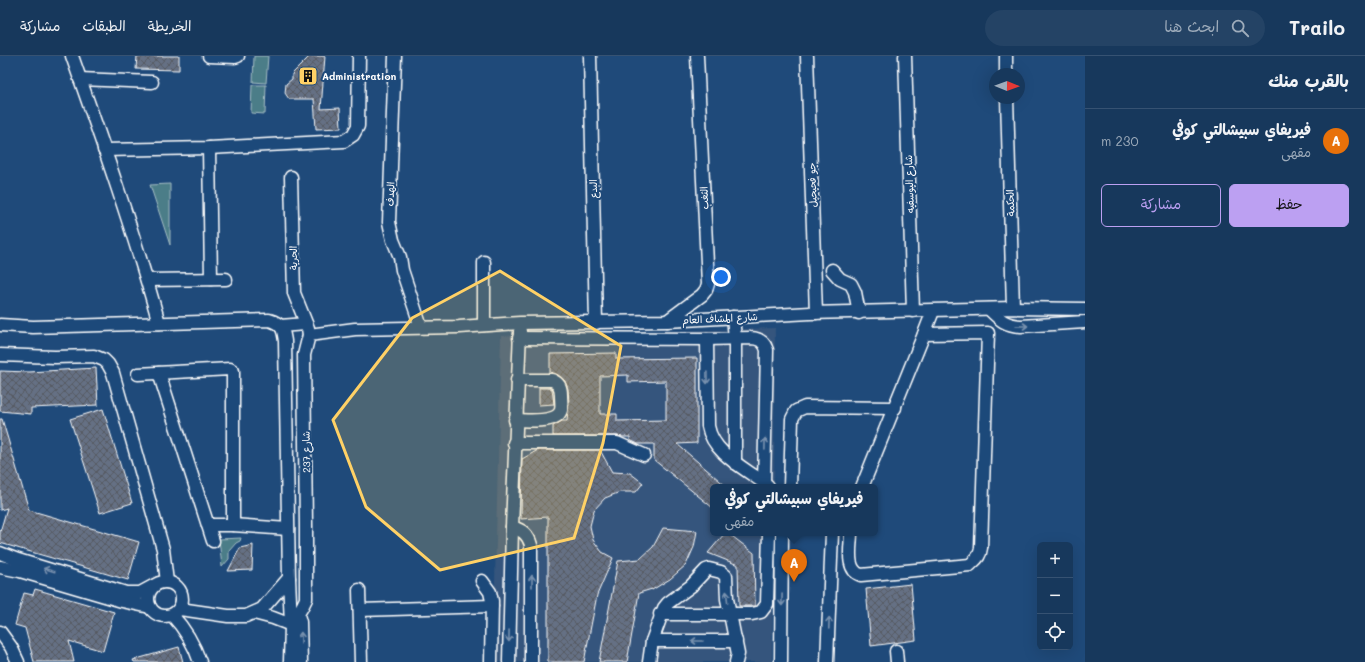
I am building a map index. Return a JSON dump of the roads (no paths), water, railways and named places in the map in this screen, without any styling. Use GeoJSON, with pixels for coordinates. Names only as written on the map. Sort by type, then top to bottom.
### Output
{"type":"FeatureCollection","features":[{"type":"Feature","properties":{"kind":"street"},"geometry":{"type":"LineString","coordinates":[[72,56],[147,280],[159,323]]}},
{"type":"Feature","properties":{"kind":"street"},"geometry":{"type":"LineString","coordinates":[[209,56],[238,56]]}},
{"type":"Feature","properties":{"kind":"street"},"geometry":{"type":"LineString","coordinates":[[104,150],[209,148],[339,141],[349,139],[358,126],[359,56]]}},
{"type":"Feature","properties":{"kind":"street","name":"الهدف"},"geometry":{"type":"LineString","coordinates":[[395,56],[389,222],[393,240],[400,257],[402,270],[421,327]]}},
{"type":"Feature","properties":{"kind":"street","name":"البدع"},"geometry":{"type":"LineString","coordinates":[[590,56],[596,323]]}},
{"type":"Feature","properties":{"kind":"street","name":"الثغب"},"geometry":{"type":"LineString","coordinates":[[667,321],[702,295],[708,284],[697,56]]}},
{"type":"Feature","properties":{"kind":"street","name":"جو فحيحيل"},"geometry":{"type":"LineString","coordinates":[[807,56],[816,313]]}},
{"type":"Feature","properties":{"kind":"street","name":"شارع اليوسفيه"},"geometry":{"type":"LineString","coordinates":[[905,56],[913,311]]}},
{"type":"Feature","properties":{"kind":"street"},"geometry":{"type":"LineString","coordinates":[[1006,56],[1006,68]]}},
{"type":"Feature","properties":{"kind":"street"},"geometry":{"type":"LineString","coordinates":[[80,79],[152,82]]}},
{"type":"Feature","properties":{"kind":"street","name":"الحكمة"},"geometry":{"type":"LineString","coordinates":[[1007,104],[1013,308]]}},
{"type":"Feature","properties":{"kind":"street"},"geometry":{"type":"LineString","coordinates":[[209,148],[211,279]]}},
{"type":"Feature","properties":{"kind":"street","name":"الحرية"},"geometry":{"type":"LineString","coordinates":[[291,177],[294,293],[308,329]]}},
{"type":"Feature","properties":{"kind":"street"},"geometry":{"type":"LineString","coordinates":[[484,262],[484,325]]}},
{"type":"Feature","properties":{"kind":"street"},"geometry":{"type":"LineString","coordinates":[[832,270],[840,279],[851,284],[855,292],[859,312]]}},
{"type":"Feature","properties":{"kind":"street"},"geometry":{"type":"LineString","coordinates":[[147,280],[226,279]]}},
{"type":"Feature","properties":{"kind":"street","name":"شارع المشاف العام"},"geometry":{"type":"LineString","coordinates":[[308,329],[356,329],[520,323],[667,321],[816,313],[1013,308],[1085,309]]}},
{"type":"Feature","properties":{"kind":"street"},"geometry":{"type":"LineString","coordinates":[[989,309],[1000,320],[1009,325],[1021,326],[1085,322]]}},
{"type":"Feature","properties":{"kind":"street"},"geometry":{"type":"LineString","coordinates":[[851,536],[851,566],[854,572],[861,575],[970,565],[978,559],[981,548],[989,309]]}},
{"type":"Feature","properties":{"kind":"street"},"geometry":{"type":"LineString","coordinates":[[863,484],[933,311]]}},
{"type":"Feature","properties":{"kind":"street"},"geometry":{"type":"LineString","coordinates":[[733,317],[735,338],[735,463]]}},
{"type":"Feature","properties":{"kind":"street"},"geometry":{"type":"LineString","coordinates":[[0,326],[33,327],[269,320],[278,322],[283,329],[285,341],[289,578],[295,620],[281,620],[254,613]]}},
{"type":"Feature","properties":{"kind":"street"},"geometry":{"type":"LineString","coordinates":[[509,662],[514,443],[520,323]]}},
{"type":"Feature","properties":{"kind":"street"},"geometry":{"type":"LineString","coordinates":[[280,326],[308,329]]}},
{"type":"Feature","properties":{"kind":"street","name":"شارع 237"},"geometry":{"type":"LineString","coordinates":[[289,660],[295,620],[305,602],[306,594],[304,355],[308,329]]}},
{"type":"Feature","properties":{"kind":"street"},"geometry":{"type":"LineString","coordinates":[[924,334],[988,333]]}},
{"type":"Feature","properties":{"kind":"street"},"geometry":{"type":"LineString","coordinates":[[519,338],[756,338],[761,340],[765,344],[767,350],[766,484]]}},
{"type":"Feature","properties":{"kind":"street"},"geometry":{"type":"LineString","coordinates":[[707,339],[709,431],[716,445],[735,463],[765,484]]}},
{"type":"Feature","properties":{"kind":"street"},"geometry":{"type":"LineString","coordinates":[[0,355],[55,357],[94,356],[104,360],[108,364],[113,374],[162,545],[166,565],[167,582]]}},
{"type":"Feature","properties":{"kind":"street"},"geometry":{"type":"LineString","coordinates":[[138,374],[230,369],[233,371],[233,522]]}},
{"type":"Feature","properties":{"kind":"street"},"geometry":{"type":"LineString","coordinates":[[159,373],[213,541]]}},
{"type":"Feature","properties":{"kind":"street"},"geometry":{"type":"LineString","coordinates":[[515,420],[552,419],[559,414],[561,410],[561,389],[556,382],[552,380],[517,380]]}},
{"type":"Feature","properties":{"kind":"street"},"geometry":{"type":"LineString","coordinates":[[790,484],[792,419],[796,411],[805,407],[895,408]]}},
{"type":"Feature","properties":{"kind":"street"},"geometry":{"type":"LineString","coordinates":[[514,443],[616,443],[644,456]]}},
{"type":"Feature","properties":{"kind":"street"},"geometry":{"type":"LineString","coordinates":[[208,525],[233,522],[288,523]]}},
{"type":"Feature","properties":{"kind":"street"},"geometry":{"type":"LineString","coordinates":[[512,527],[521,530],[526,534],[531,545],[531,662]]}},
{"type":"Feature","properties":{"kind":"street"},"geometry":{"type":"LineString","coordinates":[[660,614],[757,614],[761,612],[765,608],[768,599],[769,536]]}},
{"type":"Feature","properties":{"kind":"street"},"geometry":{"type":"LineString","coordinates":[[781,662],[782,536]]}},
{"type":"Feature","properties":{"kind":"street"},"geometry":{"type":"LineString","coordinates":[[827,662],[832,536]]}},
{"type":"Feature","properties":{"kind":"street"},"geometry":{"type":"LineString","coordinates":[[0,553],[18,560],[126,593],[140,593],[157,584],[167,582],[175,585],[181,591],[182,600],[176,612]]}},
{"type":"Feature","properties":{"kind":"street"},"geometry":{"type":"LineString","coordinates":[[0,567],[16,570],[122,601],[150,607]]}},
{"type":"Feature","properties":{"kind":"street"},"geometry":{"type":"LineString","coordinates":[[649,662],[652,641],[660,614],[668,603],[686,590],[706,570],[712,569],[723,573],[726,576],[727,599],[738,654],[736,662]]}},
{"type":"Feature","properties":{"kind":"street"},"geometry":{"type":"LineString","coordinates":[[153,586],[148,598],[150,607],[160,616],[168,616],[176,612],[246,616],[262,609],[289,578]]}},
{"type":"Feature","properties":{"kind":"street"},"geometry":{"type":"LineString","coordinates":[[482,581],[490,592],[492,601],[491,662]]}},
{"type":"Feature","properties":{"kind":"street"},"geometry":{"type":"LineString","coordinates":[[359,590],[361,662]]}},
{"type":"Feature","properties":{"kind":"street"},"geometry":{"type":"LineString","coordinates":[[360,610],[492,606]]}},
{"type":"Feature","properties":{"kind":"street"},"geometry":{"type":"LineString","coordinates":[[510,610],[532,610]]}},
{"type":"Feature","properties":{"kind":"street"},"geometry":{"type":"LineString","coordinates":[[176,612],[200,662]]}},
{"type":"Feature","properties":{"kind":"street","name":"شارع 237"},"geometry":{"type":"LineString","coordinates":[[295,620],[300,622],[301,662]]}},
{"type":"Feature","properties":{"kind":"street"},"geometry":{"type":"LineString","coordinates":[[0,632],[18,662]]}},
{"type":"Feature","properties":{"kind":"street"},"geometry":{"type":"LineString","coordinates":[[652,641],[736,641]]}},
{"type":"Feature","properties":{"kind":"place","name":"Administration"},"geometry":{"type":"Point","coordinates":[308,76]}},
{"type":"Feature","properties":{"kind":"place","name":"فيريفاي سبيشالتي كوفي"},"geometry":{"type":"Point","coordinates":[794,582]}}]}
